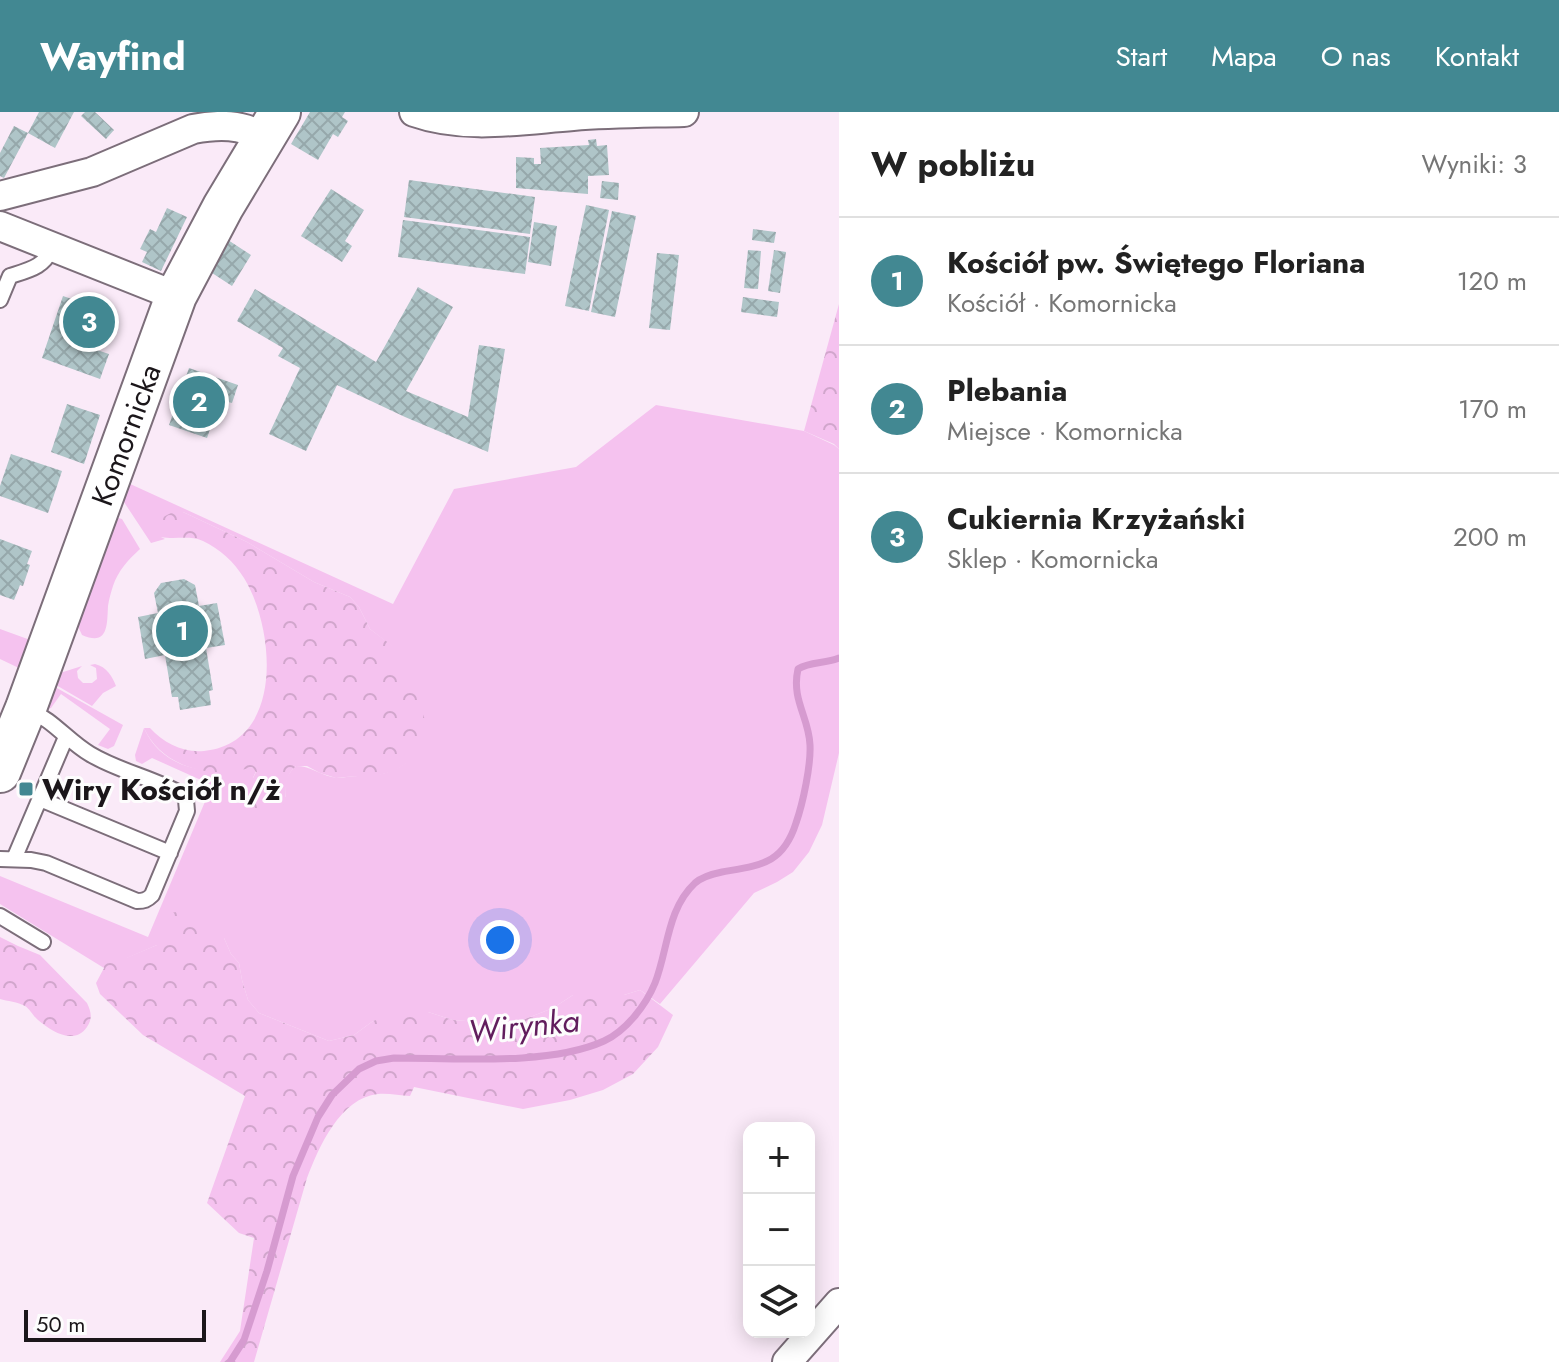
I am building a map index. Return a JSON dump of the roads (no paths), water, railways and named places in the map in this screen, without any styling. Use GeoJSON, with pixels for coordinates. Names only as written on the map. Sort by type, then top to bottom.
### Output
{"type":"FeatureCollection","features":[{"type":"Feature","properties":{"kind":"street"},"geometry":{"type":"LineString","coordinates":[[414,112],[448,120],[491,123],[684,112]]}},
{"type":"Feature","properties":{"kind":"street"},"geometry":{"type":"LineString","coordinates":[[0,196],[92,172],[193,129],[210,125],[272,125]]}},
{"type":"Feature","properties":{"kind":"street","name":"Komornicka"},"geometry":{"type":"LineString","coordinates":[[0,772],[176,296],[223,207],[272,125]]}},
{"type":"Feature","properties":{"kind":"street"},"geometry":{"type":"LineString","coordinates":[[0,226],[176,296]]}},
{"type":"Feature","properties":{"kind":"street"},"geometry":{"type":"LineString","coordinates":[[787,1362],[839,1303]]}},
{"type":"Feature","properties":{"kind":"lane"},"geometry":{"type":"LineString","coordinates":[[0,300],[10,276],[34,269],[48,258],[52,247]]}},
{"type":"Feature","properties":{"kind":"lane"},"geometry":{"type":"LineString","coordinates":[[26,708],[41,715],[66,737],[102,760],[183,795],[187,811],[148,899],[137,901],[46,863],[7,859],[40,799],[66,737]]}},
{"type":"Feature","properties":{"kind":"lane"},"geometry":{"type":"LineString","coordinates":[[40,799],[170,853]]}},
{"type":"Feature","properties":{"kind":"lane"},"geometry":{"type":"LineString","coordinates":[[0,916],[43,942]]}},
{"type":"Feature","properties":{"kind":"waterway","name":"Wirynka"},"geometry":{"type":"LineString","coordinates":[[230,1362],[244,1340],[293,1176],[318,1117],[332,1095],[359,1069],[376,1061],[394,1058],[501,1059],[557,1054],[604,1041],[620,1031],[641,1008],[651,991],[673,917],[686,893],[707,876],[769,860],[791,837],[804,795],[810,753],[809,735],[798,699],[798,669],[839,658]]}},
{"type":"Feature","properties":{"kind":"place","name":"Cukiernia Krzyżański"},"geometry":{"type":"Point","coordinates":[89,322]}},
{"type":"Feature","properties":{"kind":"place","name":"Plebania"},"geometry":{"type":"Point","coordinates":[199,402]}},
{"type":"Feature","properties":{"kind":"place","name":"Kościół pw. Świętego Floriana"},"geometry":{"type":"Point","coordinates":[182,631]}},
{"type":"Feature","properties":{"kind":"place","name":"Wiry Kościół n/ż"},"geometry":{"type":"Point","coordinates":[26,789]}}]}
